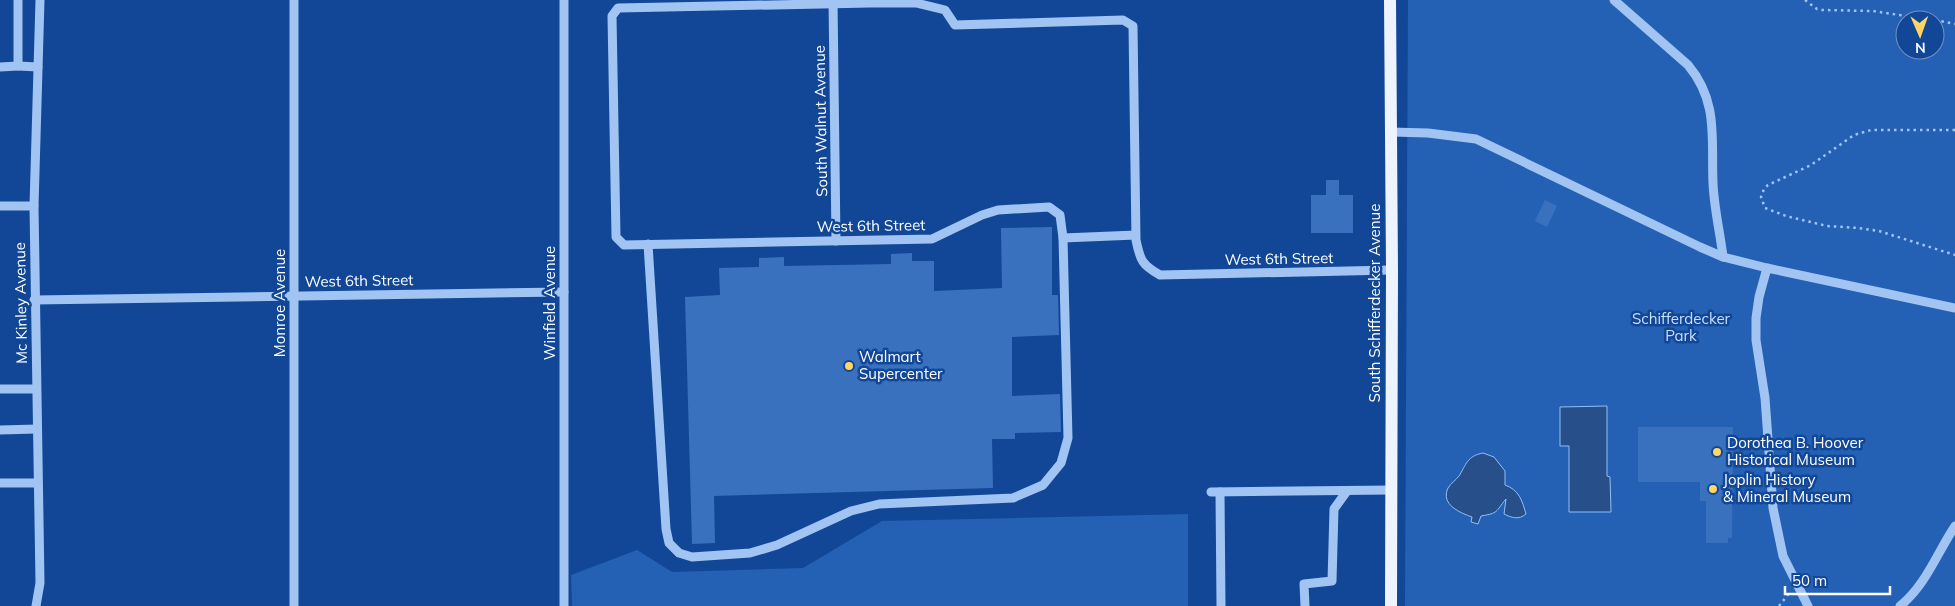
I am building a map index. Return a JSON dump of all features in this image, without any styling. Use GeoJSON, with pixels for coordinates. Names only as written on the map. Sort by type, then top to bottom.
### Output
{"type":"FeatureCollection","features":[{"type":"Feature","properties":{"kind":"main road","name":"South Schifferdecker Avenue"},"geometry":{"type":"LineString","coordinates":[[1390,0],[1392,132],[1391,606]]}},
{"type":"Feature","properties":{"kind":"street"},"geometry":{"type":"LineString","coordinates":[[18,0],[18,66]]}},
{"type":"Feature","properties":{"kind":"street","name":"Mc Kinley Avenue"},"geometry":{"type":"LineString","coordinates":[[36,606],[40,583],[34,206],[40,0]]}},
{"type":"Feature","properties":{"kind":"street","name":"Monroe Avenue"},"geometry":{"type":"LineString","coordinates":[[294,0],[294,606]]}},
{"type":"Feature","properties":{"kind":"street","name":"Winfield Avenue"},"geometry":{"type":"LineString","coordinates":[[564,0],[564,606]]}},
{"type":"Feature","properties":{"kind":"street"},"geometry":{"type":"LineString","coordinates":[[942,0],[945,10]]}},
{"type":"Feature","properties":{"kind":"street"},"geometry":{"type":"LineString","coordinates":[[1614,0],[1688,65],[1705,89],[1712,118],[1713,185],[1723,257]]}},
{"type":"Feature","properties":{"kind":"street"},"geometry":{"type":"LineString","coordinates":[[619,4],[758,2],[916,3],[945,10]]}},
{"type":"Feature","properties":{"kind":"street","name":"South Walnut Avenue"},"geometry":{"type":"LineString","coordinates":[[833,2],[836,241]]}},
{"type":"Feature","properties":{"kind":"street","name":"West 6th Street"},"geometry":{"type":"LineString","coordinates":[[619,4],[612,16],[616,237],[624,245],[648,244],[932,240],[982,215],[998,210],[1049,207],[1060,215],[1063,238],[1068,438],[1061,463],[1043,485],[1013,498],[879,504],[851,511],[777,545],[750,553],[692,556],[679,554],[668,543],[666,529],[648,244]]}},
{"type":"Feature","properties":{"kind":"street","name":"West 6th Street"},"geometry":{"type":"LineString","coordinates":[[945,10],[955,25],[1123,20],[1133,26],[1136,235],[1140,258],[1147,268],[1160,275],[1392,270]]}},
{"type":"Feature","properties":{"kind":"street"},"geometry":{"type":"LineString","coordinates":[[0,67],[38,67]]}},
{"type":"Feature","properties":{"kind":"street"},"geometry":{"type":"LineString","coordinates":[[1392,132],[1428,133],[1476,139],[1723,257],[1955,308]]}},
{"type":"Feature","properties":{"kind":"street"},"geometry":{"type":"LineString","coordinates":[[0,206],[34,206]]}},
{"type":"Feature","properties":{"kind":"street"},"geometry":{"type":"LineString","coordinates":[[1063,238],[1136,235]]}},
{"type":"Feature","properties":{"kind":"street"},"geometry":{"type":"LineString","coordinates":[[1768,268],[1759,297],[1756,318],[1756,340],[1765,398],[1773,508],[1783,556],[1808,606]]}},
{"type":"Feature","properties":{"kind":"street","name":"West 6th Street"},"geometry":{"type":"LineString","coordinates":[[34,300],[564,292]]}},
{"type":"Feature","properties":{"kind":"street"},"geometry":{"type":"LineString","coordinates":[[0,389],[36,388]]}},
{"type":"Feature","properties":{"kind":"street"},"geometry":{"type":"LineString","coordinates":[[0,430],[37,429]]}},
{"type":"Feature","properties":{"kind":"street"},"geometry":{"type":"LineString","coordinates":[[0,483],[38,483]]}},
{"type":"Feature","properties":{"kind":"street"},"geometry":{"type":"LineString","coordinates":[[1305,606],[1304,584],[1332,581],[1334,509],[1347,490]]}},
{"type":"Feature","properties":{"kind":"street"},"geometry":{"type":"LineString","coordinates":[[1221,606],[1216,492],[1391,490]]}},
{"type":"Feature","properties":{"kind":"street"},"geometry":{"type":"LineString","coordinates":[[1900,606],[1909,599],[1922,582],[1955,526]]}},
{"type":"Feature","properties":{"kind":"path"},"geometry":{"type":"LineString","coordinates":[[1805,0],[1816,9],[1822,10],[1873,11],[1895,14]]}},
{"type":"Feature","properties":{"kind":"path"},"geometry":{"type":"LineString","coordinates":[[1955,130],[1871,130],[1860,132],[1811,165],[1768,185],[1761,197],[1765,208],[1786,216],[1826,226],[1879,231],[1955,255]]}},
{"type":"Feature","properties":{"kind":"path"},"geometry":{"type":"LineString","coordinates":[[1779,606],[1796,584]]}},
{"type":"Feature","properties":{"kind":"green space","name":"Schifferdecker Park"},"geometry":{"type":"Polygon","coordinates":[[[1408,0],[1955,0],[1955,606],[1405,606],[1408,0]]]}},
{"type":"Feature","properties":{"kind":"green space"},"geometry":{"type":"Polygon","coordinates":[[[1188,514],[1188,606],[572,606],[571,575],[637,550],[672,572],[803,568],[882,521],[1188,514]]]}},
{"type":"Feature","properties":{"kind":"shaded area"},"geometry":{"type":"Polygon","coordinates":[[[1607,406],[1607,476],[1610,477],[1611,512],[1569,512],[1569,446],[1560,446],[1560,407],[1607,406]]]}},
{"type":"Feature","properties":{"kind":"shaded area"},"geometry":{"type":"Polygon","coordinates":[[[1483,453],[1494,457],[1505,471],[1505,485],[1514,490],[1519,496],[1526,514],[1515,518],[1504,514],[1506,499],[1496,511],[1481,516],[1478,524],[1471,522],[1472,517],[1457,511],[1449,504],[1446,494],[1448,488],[1473,456],[1483,453]]]}},
{"type":"Feature","properties":{"kind":"building"},"geometry":{"type":"Polygon","coordinates":[[[1326,180],[1339,180],[1339,195],[1353,195],[1353,233],[1311,233],[1311,195],[1326,195],[1326,180]]]}},
{"type":"Feature","properties":{"kind":"building"},"geometry":{"type":"Polygon","coordinates":[[[1545,200],[1557,206],[1547,227],[1535,221],[1545,200]]]}},
{"type":"Feature","properties":{"kind":"building","name":"Walmart Supercenter"},"geometry":{"type":"Polygon","coordinates":[[[1052,227],[1052,295],[1058,295],[1059,335],[1012,337],[1012,396],[1060,394],[1061,432],[1015,433],[1015,439],[992,439],[993,488],[714,496],[715,543],[692,544],[685,297],[720,295],[719,268],[759,267],[759,258],[784,257],[784,266],[891,264],[891,254],[912,253],[912,261],[934,261],[934,291],[1002,288],[1001,228],[1052,227]]]}},
{"type":"Feature","properties":{"kind":"building","name":"Joplin History & Mineral Museum"},"geometry":{"type":"Polygon","coordinates":[[[1638,427],[1733,427],[1732,538],[1728,538],[1728,543],[1706,543],[1706,501],[1700,501],[1700,482],[1638,482],[1638,427]]]}},
{"type":"Feature","properties":{"kind":"place","name":"Walmart Supercenter"},"geometry":{"type":"Point","coordinates":[849,366]}},
{"type":"Feature","properties":{"kind":"place","name":"Dorothea B. Hoover Historical Museum"},"geometry":{"type":"Point","coordinates":[1717,452]}},
{"type":"Feature","properties":{"kind":"place","name":"Joplin History & Mineral Museum"},"geometry":{"type":"Point","coordinates":[1713,489]}}]}
